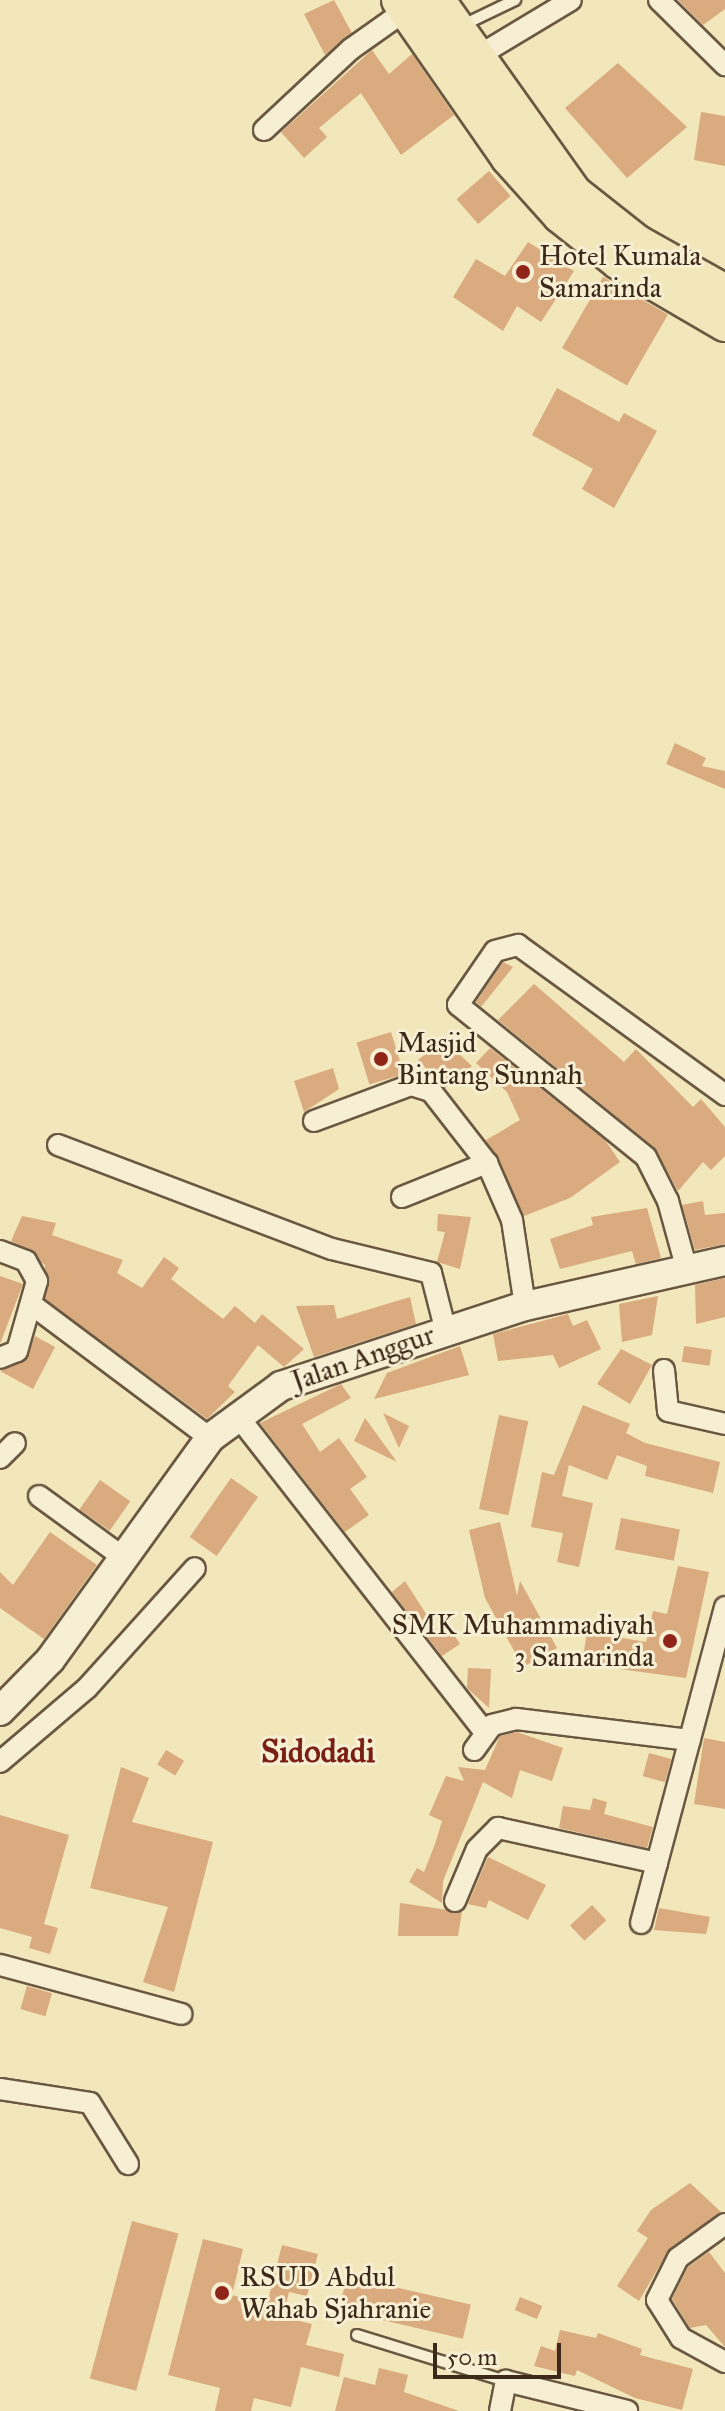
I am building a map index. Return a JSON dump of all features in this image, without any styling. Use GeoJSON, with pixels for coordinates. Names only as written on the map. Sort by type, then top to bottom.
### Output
{"type":"FeatureCollection","features":[{"type":"Feature","properties":{"kind":"highway"},"geometry":{"type":"LineString","coordinates":[[434,19],[573,193],[636,243],[725,293]]}},
{"type":"Feature","properties":{"kind":"highway"},"geometry":{"type":"LineString","coordinates":[[434,19],[509,157],[561,215],[619,261],[725,323]]}},
{"type":"Feature","properties":{"kind":"street"},"geometry":{"type":"LineString","coordinates":[[264,130],[351,49],[434,19],[571,0]]}},
{"type":"Feature","properties":{"kind":"street"},"geometry":{"type":"LineString","coordinates":[[659,0],[725,65]]}},
{"type":"Feature","properties":{"kind":"street"},"geometry":{"type":"LineString","coordinates":[[687,1270],[668,1201],[646,1157],[458,1005],[495,951],[514,943],[725,1095]]}},
{"type":"Feature","properties":{"kind":"street"},"geometry":{"type":"LineString","coordinates":[[314,1121],[419,1084],[487,1163],[512,1220],[525,1306]]}},
{"type":"Feature","properties":{"kind":"street"},"geometry":{"type":"LineString","coordinates":[[58,1145],[332,1249],[431,1273],[445,1328]]}},
{"type":"Feature","properties":{"kind":"street"},"geometry":{"type":"LineString","coordinates":[[402,1197],[487,1163]]}},
{"type":"Feature","properties":{"kind":"street"},"geometry":{"type":"LineString","coordinates":[[0,1251],[32,1267],[35,1307],[17,1351],[0,1358]]}},
{"type":"Feature","properties":{"kind":"street","name":"Jalan Anggur"},"geometry":{"type":"LineString","coordinates":[[0,1711],[50,1660],[210,1438],[237,1415],[301,1377],[445,1328],[525,1306],[725,1261]]}},
{"type":"Feature","properties":{"kind":"street"},"geometry":{"type":"LineString","coordinates":[[35,1307],[210,1438]]}},
{"type":"Feature","properties":{"kind":"street"},"geometry":{"type":"LineString","coordinates":[[664,1370],[668,1411],[725,1424]]}},
{"type":"Feature","properties":{"kind":"street"},"geometry":{"type":"LineString","coordinates":[[237,1415],[479,1741],[506,1720],[538,1718],[690,1740]]}},
{"type":"Feature","properties":{"kind":"street"},"geometry":{"type":"LineString","coordinates":[[0,1458],[15,1443]]}},
{"type":"Feature","properties":{"kind":"street"},"geometry":{"type":"LineString","coordinates":[[39,1496],[124,1558]]}},
{"type":"Feature","properties":{"kind":"street"},"geometry":{"type":"LineString","coordinates":[[0,1762],[87,1688],[195,1568]]}},
{"type":"Feature","properties":{"kind":"street"},"geometry":{"type":"LineString","coordinates":[[641,1923],[725,1607]]}},
{"type":"Feature","properties":{"kind":"street"},"geometry":{"type":"LineString","coordinates":[[455,1901],[477,1849],[498,1828],[657,1863]]}},
{"type":"Feature","properties":{"kind":"street"},"geometry":{"type":"LineString","coordinates":[[0,1965],[181,2014]]}},
{"type":"Feature","properties":{"kind":"street"},"geometry":{"type":"LineString","coordinates":[[0,2089],[90,2103],[128,2164]]}},
{"type":"Feature","properties":{"kind":"street"},"geometry":{"type":"LineString","coordinates":[[722,2233],[678,2258],[657,2300],[681,2338],[725,2362]]}},
{"type":"Feature","properties":{"kind":"street"},"geometry":{"type":"LineString","coordinates":[[500,2411],[506,2381],[597,2407],[627,2411]]}},
{"type":"Feature","properties":{"kind":"lane"},"geometry":{"type":"LineString","coordinates":[[434,19],[515,0]]}},
{"type":"Feature","properties":{"kind":"lane"},"geometry":{"type":"LineString","coordinates":[[357,2335],[506,2381]]}},
{"type":"Feature","properties":{"kind":"building"},"geometry":{"type":"Polygon","coordinates":[[[334,0],[352,33],[325,55],[304,14],[334,0]]]}},
{"type":"Feature","properties":{"kind":"building"},"geometry":{"type":"Polygon","coordinates":[[[678,0],[725,0],[725,9],[703,25],[678,0]]]}},
{"type":"Feature","properties":{"kind":"building"},"geometry":{"type":"Polygon","coordinates":[[[372,50],[389,74],[412,54],[454,115],[401,155],[361,93],[319,128],[327,137],[304,158],[281,132],[372,50]]]}},
{"type":"Feature","properties":{"kind":"building"},"geometry":{"type":"Polygon","coordinates":[[[618,63],[687,127],[627,178],[565,108],[618,63]]]}},
{"type":"Feature","properties":{"kind":"building"},"geometry":{"type":"Polygon","coordinates":[[[701,112],[725,116],[725,166],[694,160],[701,112]]]}},
{"type":"Feature","properties":{"kind":"building"},"geometry":{"type":"Polygon","coordinates":[[[489,171],[511,196],[478,224],[457,199],[489,171]]]}},
{"type":"Feature","properties":{"kind":"building"},"geometry":{"type":"Polygon","coordinates":[[[528,242],[574,271],[541,322],[517,306],[503,331],[453,297],[476,259],[505,276],[528,242]]]}},
{"type":"Feature","properties":{"kind":"building"},"geometry":{"type":"Polygon","coordinates":[[[603,277],[668,314],[627,386],[562,348],[603,277]]]}},
{"type":"Feature","properties":{"kind":"building"},"geometry":{"type":"Polygon","coordinates":[[[557,388],[619,422],[624,413],[657,431],[614,508],[582,489],[593,469],[532,435],[557,388]]]}},
{"type":"Feature","properties":{"kind":"building"},"geometry":{"type":"Polygon","coordinates":[[[675,743],[706,758],[702,766],[725,771],[725,789],[666,764],[675,743]]]}},
{"type":"Feature","properties":{"kind":"building"},"geometry":{"type":"Polygon","coordinates":[[[503,962],[513,967],[481,1007],[476,1002],[503,962]]]}},
{"type":"Feature","properties":{"kind":"building"},"geometry":{"type":"Polygon","coordinates":[[[534,984],[624,1062],[636,1049],[693,1107],[701,1099],[725,1127],[725,1156],[711,1170],[703,1162],[678,1191],[654,1147],[498,1020],[534,984]]]}},
{"type":"Feature","properties":{"kind":"building","name":"Masjid Bintang Sunnah"},"geometry":{"type":"Polygon","coordinates":[[[391,1032],[404,1074],[369,1085],[357,1043],[391,1032]]]}},
{"type":"Feature","properties":{"kind":"building"},"geometry":{"type":"Polygon","coordinates":[[[444,1040],[472,1066],[445,1088],[418,1060],[444,1040]]]}},
{"type":"Feature","properties":{"kind":"building"},"geometry":{"type":"Polygon","coordinates":[[[490,1048],[605,1140],[620,1162],[570,1198],[524,1216],[486,1140],[520,1120],[507,1092],[476,1063],[490,1048]]]}},
{"type":"Feature","properties":{"kind":"building"},"geometry":{"type":"Polygon","coordinates":[[[333,1068],[339,1089],[304,1112],[294,1081],[333,1068]]]}},
{"type":"Feature","properties":{"kind":"building"},"geometry":{"type":"Polygon","coordinates":[[[703,1201],[705,1215],[725,1213],[725,1244],[695,1250],[682,1205],[703,1201]]]}},
{"type":"Feature","properties":{"kind":"building"},"geometry":{"type":"Polygon","coordinates":[[[647,1208],[661,1258],[636,1264],[632,1251],[560,1269],[550,1239],[593,1225],[591,1217],[647,1208]]]}},
{"type":"Feature","properties":{"kind":"building"},"geometry":{"type":"Polygon","coordinates":[[[438,1214],[471,1217],[460,1269],[437,1262],[445,1232],[437,1231],[438,1214]]]}},
{"type":"Feature","properties":{"kind":"building"},"geometry":{"type":"Polygon","coordinates":[[[22,1216],[56,1223],[52,1235],[123,1260],[117,1273],[142,1288],[164,1257],[179,1268],[171,1279],[223,1319],[235,1306],[255,1323],[262,1314],[304,1349],[284,1367],[258,1345],[228,1386],[235,1392],[207,1419],[45,1299],[45,1265],[11,1241],[22,1216]]]}},
{"type":"Feature","properties":{"kind":"building"},"geometry":{"type":"Polygon","coordinates":[[[0,1276],[23,1284],[0,1344],[0,1276]]]}},
{"type":"Feature","properties":{"kind":"building"},"geometry":{"type":"Polygon","coordinates":[[[725,1278],[725,1317],[696,1324],[695,1285],[725,1278]]]}},
{"type":"Feature","properties":{"kind":"building"},"geometry":{"type":"Polygon","coordinates":[[[658,1296],[652,1335],[622,1342],[619,1304],[658,1296]]]}},
{"type":"Feature","properties":{"kind":"building"},"geometry":{"type":"Polygon","coordinates":[[[410,1297],[416,1324],[314,1357],[296,1306],[334,1305],[337,1319],[410,1297]]]}},
{"type":"Feature","properties":{"kind":"building"},"geometry":{"type":"Polygon","coordinates":[[[568,1314],[573,1326],[587,1320],[601,1349],[559,1368],[553,1355],[498,1361],[493,1334],[568,1314]]]}},
{"type":"Feature","properties":{"kind":"building"},"geometry":{"type":"Polygon","coordinates":[[[35,1336],[55,1347],[33,1389],[0,1371],[26,1360],[35,1336]]]}},
{"type":"Feature","properties":{"kind":"building"},"geometry":{"type":"Polygon","coordinates":[[[460,1346],[469,1375],[374,1399],[387,1373],[460,1346]]]}},
{"type":"Feature","properties":{"kind":"building"},"geometry":{"type":"Polygon","coordinates":[[[684,1346],[712,1350],[710,1366],[682,1362],[684,1346]]]}},
{"type":"Feature","properties":{"kind":"building"},"geometry":{"type":"Polygon","coordinates":[[[621,1349],[652,1365],[630,1404],[597,1384],[621,1349]]]}},
{"type":"Feature","properties":{"kind":"building"},"geometry":{"type":"Polygon","coordinates":[[[341,1384],[351,1398],[302,1424],[320,1452],[339,1438],[367,1477],[350,1489],[369,1515],[345,1532],[260,1423],[341,1384]]]}},
{"type":"Feature","properties":{"kind":"building"},"geometry":{"type":"Polygon","coordinates":[[[583,1405],[630,1424],[626,1433],[645,1443],[720,1462],[713,1493],[645,1476],[647,1466],[617,1455],[607,1480],[569,1465],[562,1496],[593,1503],[579,1567],[557,1562],[563,1533],[531,1527],[542,1472],[554,1475],[583,1405]]]}},
{"type":"Feature","properties":{"kind":"building"},"geometry":{"type":"Polygon","coordinates":[[[383,1413],[409,1426],[399,1448],[383,1413]]]}},
{"type":"Feature","properties":{"kind":"building"},"geometry":{"type":"Polygon","coordinates":[[[499,1415],[528,1421],[508,1515],[479,1509],[499,1415]]]}},
{"type":"Feature","properties":{"kind":"building"},"geometry":{"type":"Polygon","coordinates":[[[365,1418],[397,1462],[354,1441],[365,1418]]]}},
{"type":"Feature","properties":{"kind":"building"},"geometry":{"type":"Polygon","coordinates":[[[231,1478],[258,1497],[217,1556],[190,1537],[231,1478]]]}},
{"type":"Feature","properties":{"kind":"building"},"geometry":{"type":"Polygon","coordinates":[[[100,1480],[130,1501],[110,1531],[79,1509],[100,1480]]]}},
{"type":"Feature","properties":{"kind":"building","name":"SMK Muhammadiyah 3 Samarinda"},"geometry":{"type":"Polygon","coordinates":[[[621,1518],[680,1529],[674,1561],[615,1549],[621,1518]]]}},
{"type":"Feature","properties":{"kind":"building"},"geometry":{"type":"Polygon","coordinates":[[[500,1522],[517,1596],[520,1581],[557,1648],[523,1667],[485,1598],[469,1530],[500,1522]]]}},
{"type":"Feature","properties":{"kind":"building"},"geometry":{"type":"Polygon","coordinates":[[[50,1532],[97,1565],[44,1639],[0,1608],[0,1572],[13,1585],[50,1532]]]}},
{"type":"Feature","properties":{"kind":"building","name":"SMK Muhammadiyah 3 Samarinda"},"geometry":{"type":"Polygon","coordinates":[[[678,1566],[709,1572],[686,1678],[582,1664],[587,1632],[646,1642],[653,1611],[667,1614],[678,1566]]]}},
{"type":"Feature","properties":{"kind":"building"},"geometry":{"type":"Polygon","coordinates":[[[405,1581],[437,1631],[447,1624],[460,1644],[442,1656],[392,1592],[405,1581]]]}},
{"type":"Feature","properties":{"kind":"building"},"geometry":{"type":"Polygon","coordinates":[[[468,1668],[491,1669],[489,1708],[467,1688],[468,1668]]]}},
{"type":"Feature","properties":{"kind":"building"},"geometry":{"type":"Polygon","coordinates":[[[517,1732],[563,1748],[552,1781],[520,1770],[512,1798],[483,1782],[443,1881],[442,1903],[409,1882],[417,1868],[424,1872],[435,1844],[442,1821],[429,1815],[446,1776],[464,1781],[458,1767],[485,1770],[500,1736],[517,1732]]]}},
{"type":"Feature","properties":{"kind":"building"},"geometry":{"type":"Polygon","coordinates":[[[704,1738],[725,1742],[725,1809],[694,1804],[704,1738]]]}},
{"type":"Feature","properties":{"kind":"building"},"geometry":{"type":"Polygon","coordinates":[[[166,1750],[184,1761],[175,1775],[157,1765],[166,1750]]]}},
{"type":"Feature","properties":{"kind":"building"},"geometry":{"type":"Polygon","coordinates":[[[649,1753],[671,1759],[665,1782],[643,1776],[649,1753]]]}},
{"type":"Feature","properties":{"kind":"building"},"geometry":{"type":"Polygon","coordinates":[[[121,1767],[149,1778],[132,1822],[213,1842],[174,1992],[143,1982],[168,1907],[90,1888],[121,1767]]]}},
{"type":"Feature","properties":{"kind":"building"},"geometry":{"type":"Polygon","coordinates":[[[593,1798],[607,1802],[604,1814],[653,1827],[647,1848],[559,1828],[563,1806],[590,1810],[593,1798]]]}},
{"type":"Feature","properties":{"kind":"building"},"geometry":{"type":"Polygon","coordinates":[[[0,1815],[69,1835],[44,1924],[58,1928],[50,1954],[29,1948],[32,1937],[0,1928],[0,1815]]]}},
{"type":"Feature","properties":{"kind":"building"},"geometry":{"type":"Polygon","coordinates":[[[488,1857],[546,1885],[528,1920],[489,1900],[486,1908],[468,1904],[488,1857]]]}},
{"type":"Feature","properties":{"kind":"building"},"geometry":{"type":"Polygon","coordinates":[[[400,1903],[462,1912],[458,1936],[398,1936],[400,1903]]]}},
{"type":"Feature","properties":{"kind":"building"},"geometry":{"type":"Polygon","coordinates":[[[592,1905],[606,1920],[584,1941],[570,1925],[592,1905]]]}},
{"type":"Feature","properties":{"kind":"building"},"geometry":{"type":"Polygon","coordinates":[[[659,1908],[710,1917],[706,1934],[654,1930],[659,1908]]]}},
{"type":"Feature","properties":{"kind":"building"},"geometry":{"type":"Polygon","coordinates":[[[27,1986],[52,1993],[45,2016],[20,2009],[27,1986]]]}},
{"type":"Feature","properties":{"kind":"building"},"geometry":{"type":"Polygon","coordinates":[[[690,2183],[721,2212],[670,2248],[639,2301],[617,2286],[648,2238],[637,2231],[651,2210],[690,2183]]]}},
{"type":"Feature","properties":{"kind":"building"},"geometry":{"type":"Polygon","coordinates":[[[132,2221],[178,2233],[136,2391],[90,2378],[132,2221]]]}},
{"type":"Feature","properties":{"kind":"building"},"geometry":{"type":"Polygon","coordinates":[[[203,2239],[243,2249],[232,2295],[267,2304],[282,2245],[318,2254],[307,2296],[289,2292],[283,2317],[312,2324],[306,2345],[344,2354],[339,2377],[301,2367],[291,2407],[254,2398],[251,2411],[215,2411],[220,2388],[168,2375],[203,2239]]]}},
{"type":"Feature","properties":{"kind":"building"},"geometry":{"type":"Polygon","coordinates":[[[709,2252],[725,2273],[725,2347],[706,2325],[690,2328],[672,2299],[688,2267],[709,2252]]]}},
{"type":"Feature","properties":{"kind":"building"},"geometry":{"type":"Polygon","coordinates":[[[347,2276],[471,2305],[463,2339],[339,2310],[347,2276]]]}},
{"type":"Feature","properties":{"kind":"building"},"geometry":{"type":"Polygon","coordinates":[[[520,2297],[542,2306],[537,2319],[515,2310],[520,2297]]]}},
{"type":"Feature","properties":{"kind":"building"},"geometry":{"type":"Polygon","coordinates":[[[560,2330],[596,2338],[598,2333],[642,2349],[640,2355],[693,2369],[682,2410],[635,2398],[577,2370],[575,2376],[534,2366],[541,2346],[555,2351],[560,2330]]]}},
{"type":"Feature","properties":{"kind":"building"},"geometry":{"type":"Polygon","coordinates":[[[379,2368],[408,2375],[404,2392],[459,2411],[335,2411],[344,2377],[375,2385],[379,2368]]]}},
{"type":"Feature","properties":{"kind":"place","name":"Hotel Kumala Samarinda"},"geometry":{"type":"Point","coordinates":[523,272]}},
{"type":"Feature","properties":{"kind":"place","name":"Masjid Bintang Sunnah"},"geometry":{"type":"Point","coordinates":[381,1059]}},
{"type":"Feature","properties":{"kind":"place","name":"SMK Muhammadiyah 3 Samarinda"},"geometry":{"type":"Point","coordinates":[670,1641]}},
{"type":"Feature","properties":{"kind":"place","name":"RSUD Abdul Wahab Sjahranie"},"geometry":{"type":"Point","coordinates":[222,2293]}},
{"type":"Feature","properties":{"kind":"district","name":"Sidodadi"},"geometry":{"type":"Point","coordinates":[318,1752]}}]}
